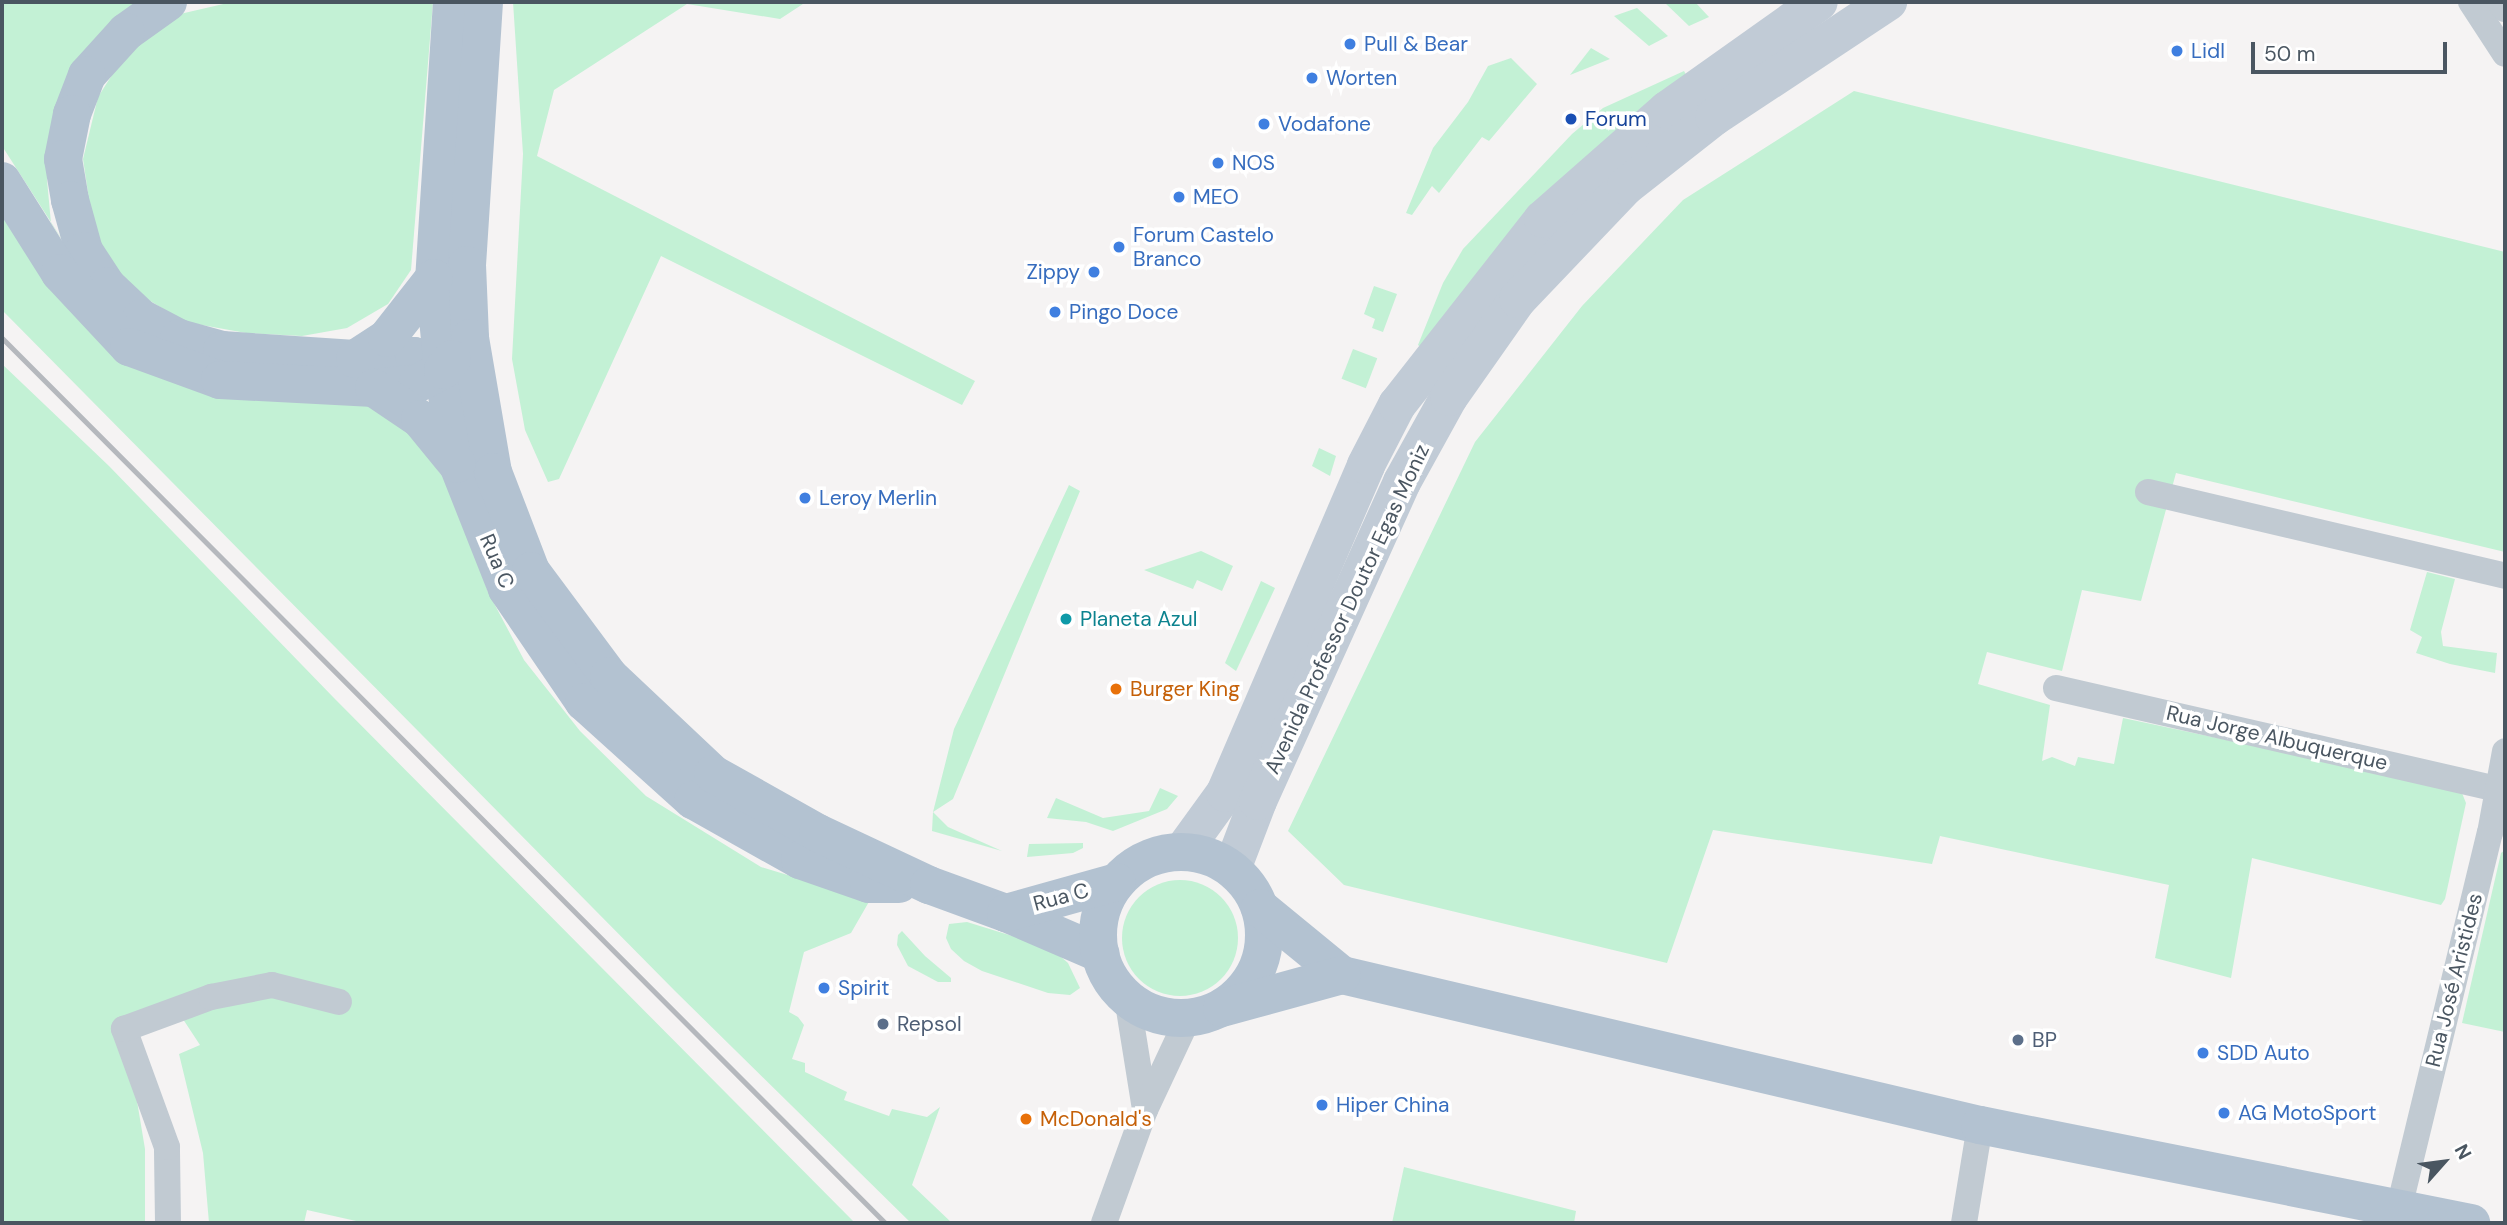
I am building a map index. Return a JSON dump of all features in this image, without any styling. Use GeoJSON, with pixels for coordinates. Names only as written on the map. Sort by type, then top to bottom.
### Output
{"type":"FeatureCollection","features":[{"type":"Feature","properties":{"kind":"main road"},"geometry":{"type":"LineString","coordinates":[[167,2],[126,32],[88,75],[72,114],[63,159],[84,251],[107,286],[141,318],[179,338],[222,350],[418,383],[443,370],[470,338]]}},
{"type":"Feature","properties":{"kind":"main road","name":"Rua C"},"geometry":{"type":"LineString","coordinates":[[452,2],[434,278],[443,370],[458,465],[507,589],[584,702],[692,800],[800,860],[869,884],[929,885]]}},
{"type":"Feature","properties":{"kind":"main road","name":"Rua C"},"geometry":{"type":"LineString","coordinates":[[484,2],[467,265],[470,338],[493,472],[531,571],[609,676],[713,774],[818,833],[929,885],[1006,913],[1101,954]]}},
{"type":"Feature","properties":{"kind":"main road","name":"Avenida Professor Doutor Egas Moniz"},"geometry":{"type":"LineString","coordinates":[[1183,851],[1225,793],[1366,465],[1397,405],[1543,219],[1667,110],[1819,2]]}},
{"type":"Feature","properties":{"kind":"main road","name":"Avenida Professor Doutor Egas Moniz"},"geometry":{"type":"LineString","coordinates":[[1232,869],[1258,801],[1402,482],[1449,397],[1518,299],[1626,186],[1714,117],[1888,2]]}},
{"type":"Feature","properties":{"kind":"main road"},"geometry":{"type":"LineString","coordinates":[[2,181],[60,273],[129,347],[220,380],[364,373],[420,419],[458,465]]}},
{"type":"Feature","properties":{"kind":"main road"},"geometry":{"type":"LineString","coordinates":[[364,373],[387,338],[434,278]]}},
{"type":"Feature","properties":{"kind":"main road"},"geometry":{"type":"LineString","coordinates":[[443,370],[467,415],[483,479],[531,571]]}},
{"type":"Feature","properties":{"kind":"main road"},"geometry":{"type":"LineString","coordinates":[[1204,1013],[1245,988],[1261,960],[1264,928],[1260,908],[1245,882],[1232,869],[1206,855],[1183,851],[1156,855],[1142,862],[1117,882],[1102,911],[1099,925],[1101,954],[1108,974],[1127,997],[1157,1014],[1204,1013],[1342,975]]}},
{"type":"Feature","properties":{"kind":"main road","name":"Rua C"},"geometry":{"type":"LineString","coordinates":[[1006,913],[1117,882]]}},
{"type":"Feature","properties":{"kind":"main road"},"geometry":{"type":"LineString","coordinates":[[1260,908],[1342,975],[1980,1125],[2402,1216],[2471,1223]]}},
{"type":"Feature","properties":{"kind":"street"},"geometry":{"type":"LineString","coordinates":[[2471,2],[2505,54]]}},
{"type":"Feature","properties":{"kind":"street"},"geometry":{"type":"LineString","coordinates":[[2500,2],[2505,9]]}},
{"type":"Feature","properties":{"kind":"street"},"geometry":{"type":"LineString","coordinates":[[2148,492],[2505,576]]}},
{"type":"Feature","properties":{"kind":"street","name":"Rua Jorge Albuquerque"},"geometry":{"type":"LineString","coordinates":[[2056,688],[2498,789]]}},
{"type":"Feature","properties":{"kind":"street","name":"Rua José Aristides"},"geometry":{"type":"LineString","coordinates":[[2402,1216],[2505,751]]}},
{"type":"Feature","properties":{"kind":"street"},"geometry":{"type":"LineString","coordinates":[[168,1223],[167,1147],[124,1029],[211,997],[272,985],[340,1002]]}},
{"type":"Feature","properties":{"kind":"street"},"geometry":{"type":"LineString","coordinates":[[1127,997],[1145,1110]]}},
{"type":"Feature","properties":{"kind":"street"},"geometry":{"type":"LineString","coordinates":[[1104,1223],[1145,1110],[1204,1013]]}},
{"type":"Feature","properties":{"kind":"street"},"geometry":{"type":"LineString","coordinates":[[1964,1223],[1980,1125]]}},
{"type":"Feature","properties":{"kind":"green space"},"geometry":{"type":"Polygon","coordinates":[[[2,2],[148,2],[53,122],[47,180],[51,222],[2,146],[2,2]]]}},
{"type":"Feature","properties":{"kind":"green space"},"geometry":{"type":"Polygon","coordinates":[[[232,2],[433,2],[411,270],[388,304],[347,328],[302,336],[246,333],[185,322],[137,293],[96,246],[83,159],[98,97],[126,53],[167,17],[232,2]]]}},
{"type":"Feature","properties":{"kind":"green space"},"geometry":{"type":"Polygon","coordinates":[[[513,2],[806,2],[780,19],[687,4],[554,90],[537,156],[975,381],[962,405],[661,256],[559,479],[548,482],[525,430],[512,359],[523,154],[513,2]]]}},
{"type":"Feature","properties":{"kind":"green space"},"geometry":{"type":"Polygon","coordinates":[[[1664,2],[1695,2],[1709,17],[1689,26],[1664,2]]]}},
{"type":"Feature","properties":{"kind":"green space"},"geometry":{"type":"Polygon","coordinates":[[[1637,8],[1668,36],[1649,46],[1614,16],[1637,8]]]}},
{"type":"Feature","properties":{"kind":"green space"},"geometry":{"type":"Polygon","coordinates":[[[1591,48],[1610,59],[1570,75],[1591,48]]]}},
{"type":"Feature","properties":{"kind":"green space"},"geometry":{"type":"Polygon","coordinates":[[[1511,58],[1537,84],[1489,141],[1482,137],[1439,193],[1432,186],[1412,215],[1406,213],[1433,148],[1468,102],[1488,66],[1511,58]]]}},
{"type":"Feature","properties":{"kind":"green space"},"geometry":{"type":"Polygon","coordinates":[[[1684,71],[1688,78],[1424,350],[1418,345],[1443,283],[1463,249],[1572,134],[1603,108],[1684,71]]]}},
{"type":"Feature","properties":{"kind":"green space"},"geometry":{"type":"Polygon","coordinates":[[[1854,91],[2505,252],[2505,552],[2176,473],[2141,601],[2082,590],[2062,671],[1987,652],[1978,684],[2050,705],[2042,761],[2052,757],[2075,766],[2078,757],[2114,764],[2123,718],[2454,788],[2462,793],[2466,803],[2445,899],[2441,905],[2252,858],[2231,978],[2155,958],[2169,885],[1940,836],[1932,864],[1713,830],[1667,963],[1344,885],[1288,831],[1475,442],[1582,306],[1683,200],[1854,91]]]}},
{"type":"Feature","properties":{"kind":"green space"},"geometry":{"type":"Polygon","coordinates":[[[2,202],[31,251],[384,414],[418,441],[453,492],[488,592],[524,660],[580,731],[646,796],[761,867],[870,900],[851,933],[804,952],[789,1012],[798,1017],[804,1025],[792,1059],[805,1063],[805,1072],[847,1092],[844,1100],[889,1116],[892,1109],[927,1117],[940,1107],[912,1185],[952,1223],[911,1223],[675,991],[2,310],[2,202]]]}},
{"type":"Feature","properties":{"kind":"green space"},"geometry":{"type":"Polygon","coordinates":[[[1374,286],[1397,294],[1383,332],[1372,328],[1375,319],[1364,314],[1374,286]]]}},
{"type":"Feature","properties":{"kind":"green space"},"geometry":{"type":"Polygon","coordinates":[[[1353,349],[1377,358],[1366,388],[1342,379],[1353,349]]]}},
{"type":"Feature","properties":{"kind":"green space"},"geometry":{"type":"Polygon","coordinates":[[[2,364],[109,466],[334,698],[855,1223],[365,1223],[307,1210],[304,1223],[209,1223],[203,1153],[179,1054],[200,1045],[177,1010],[125,1029],[145,1149],[145,1223],[2,1223],[2,364]]]}},
{"type":"Feature","properties":{"kind":"green space"},"geometry":{"type":"Polygon","coordinates":[[[1319,448],[1336,456],[1330,476],[1312,466],[1319,448]]]}},
{"type":"Feature","properties":{"kind":"green space"},"geometry":{"type":"Polygon","coordinates":[[[1069,485],[1080,491],[953,799],[933,812],[954,729],[1069,485]]]}},
{"type":"Feature","properties":{"kind":"green space"},"geometry":{"type":"Polygon","coordinates":[[[1201,551],[1233,566],[1222,591],[1197,580],[1193,589],[1144,570],[1201,551]]]}},
{"type":"Feature","properties":{"kind":"green space"},"geometry":{"type":"Polygon","coordinates":[[[2427,572],[2455,579],[2441,632],[2443,646],[2497,653],[2495,673],[2450,664],[2416,653],[2422,637],[2410,630],[2427,572]]]}},
{"type":"Feature","properties":{"kind":"green space"},"geometry":{"type":"Polygon","coordinates":[[[1261,581],[1275,588],[1236,671],[1225,663],[1261,581]]]}},
{"type":"Feature","properties":{"kind":"green space"},"geometry":{"type":"Polygon","coordinates":[[[1160,788],[1178,796],[1167,809],[1113,831],[1086,822],[1047,818],[1056,798],[1103,818],[1149,811],[1160,788]]]}},
{"type":"Feature","properties":{"kind":"green space"},"geometry":{"type":"Polygon","coordinates":[[[933,812],[948,827],[1002,851],[932,831],[933,812]]]}},
{"type":"Feature","properties":{"kind":"green space"},"geometry":{"type":"Polygon","coordinates":[[[1083,843],[1083,848],[1073,853],[1027,857],[1029,844],[1083,843]]]}},
{"type":"Feature","properties":{"kind":"green space"},"geometry":{"type":"Polygon","coordinates":[[[2505,850],[2505,1032],[2462,1023],[2501,853],[2505,850]]]}},
{"type":"Feature","properties":{"kind":"green space"},"geometry":{"type":"Polygon","coordinates":[[[1180,880],[1202,884],[1221,897],[1234,916],[1238,938],[1234,960],[1221,979],[1202,992],[1180,996],[1158,992],[1139,979],[1126,960],[1122,938],[1126,916],[1139,897],[1158,884],[1180,880]]]}},
{"type":"Feature","properties":{"kind":"green space"},"geometry":{"type":"Polygon","coordinates":[[[967,922],[1051,948],[1068,963],[1080,988],[1070,995],[1048,993],[982,971],[964,961],[951,949],[946,938],[949,924],[967,922]]]}},
{"type":"Feature","properties":{"kind":"green space"},"geometry":{"type":"Polygon","coordinates":[[[902,931],[925,956],[951,978],[951,982],[938,982],[908,966],[897,945],[898,935],[902,931]]]}},
{"type":"Feature","properties":{"kind":"green space"},"geometry":{"type":"Polygon","coordinates":[[[1404,1167],[1576,1211],[1574,1223],[1392,1223],[1404,1167]]]}},
{"type":"Feature","properties":{"kind":"railway"},"geometry":{"type":"LineString","coordinates":[[2,338],[885,1223]]}},
{"type":"Feature","properties":{"kind":"place","name":"Pull & Bear"},"geometry":{"type":"Point","coordinates":[1350,44]}},
{"type":"Feature","properties":{"kind":"place","name":"Lidl"},"geometry":{"type":"Point","coordinates":[2177,51]}},
{"type":"Feature","properties":{"kind":"place","name":"Worten"},"geometry":{"type":"Point","coordinates":[1312,78]}},
{"type":"Feature","properties":{"kind":"place","name":"Forum"},"geometry":{"type":"Point","coordinates":[1571,119]}},
{"type":"Feature","properties":{"kind":"place","name":"Vodafone"},"geometry":{"type":"Point","coordinates":[1264,124]}},
{"type":"Feature","properties":{"kind":"place","name":"NOS"},"geometry":{"type":"Point","coordinates":[1218,163]}},
{"type":"Feature","properties":{"kind":"place","name":"MEO"},"geometry":{"type":"Point","coordinates":[1179,197]}},
{"type":"Feature","properties":{"kind":"place","name":"Forum Castelo Branco"},"geometry":{"type":"Point","coordinates":[1119,247]}},
{"type":"Feature","properties":{"kind":"place","name":"Zippy"},"geometry":{"type":"Point","coordinates":[1094,272]}},
{"type":"Feature","properties":{"kind":"place","name":"Pingo Doce"},"geometry":{"type":"Point","coordinates":[1055,312]}},
{"type":"Feature","properties":{"kind":"place","name":"Leroy Merlin"},"geometry":{"type":"Point","coordinates":[805,498]}},
{"type":"Feature","properties":{"kind":"place","name":"Planeta Azul"},"geometry":{"type":"Point","coordinates":[1066,619]}},
{"type":"Feature","properties":{"kind":"place","name":"Burger King"},"geometry":{"type":"Point","coordinates":[1116,689]}},
{"type":"Feature","properties":{"kind":"place","name":"Spirit"},"geometry":{"type":"Point","coordinates":[824,988]}},
{"type":"Feature","properties":{"kind":"place","name":"Repsol"},"geometry":{"type":"Point","coordinates":[883,1024]}},
{"type":"Feature","properties":{"kind":"place","name":"BP"},"geometry":{"type":"Point","coordinates":[2018,1040]}},
{"type":"Feature","properties":{"kind":"place","name":"SDD Auto"},"geometry":{"type":"Point","coordinates":[2203,1053]}},
{"type":"Feature","properties":{"kind":"place","name":"Hiper China"},"geometry":{"type":"Point","coordinates":[1322,1105]}},
{"type":"Feature","properties":{"kind":"place","name":"AG MotoSport"},"geometry":{"type":"Point","coordinates":[2224,1113]}},
{"type":"Feature","properties":{"kind":"place","name":"McDonald's"},"geometry":{"type":"Point","coordinates":[1026,1119]}}]}
